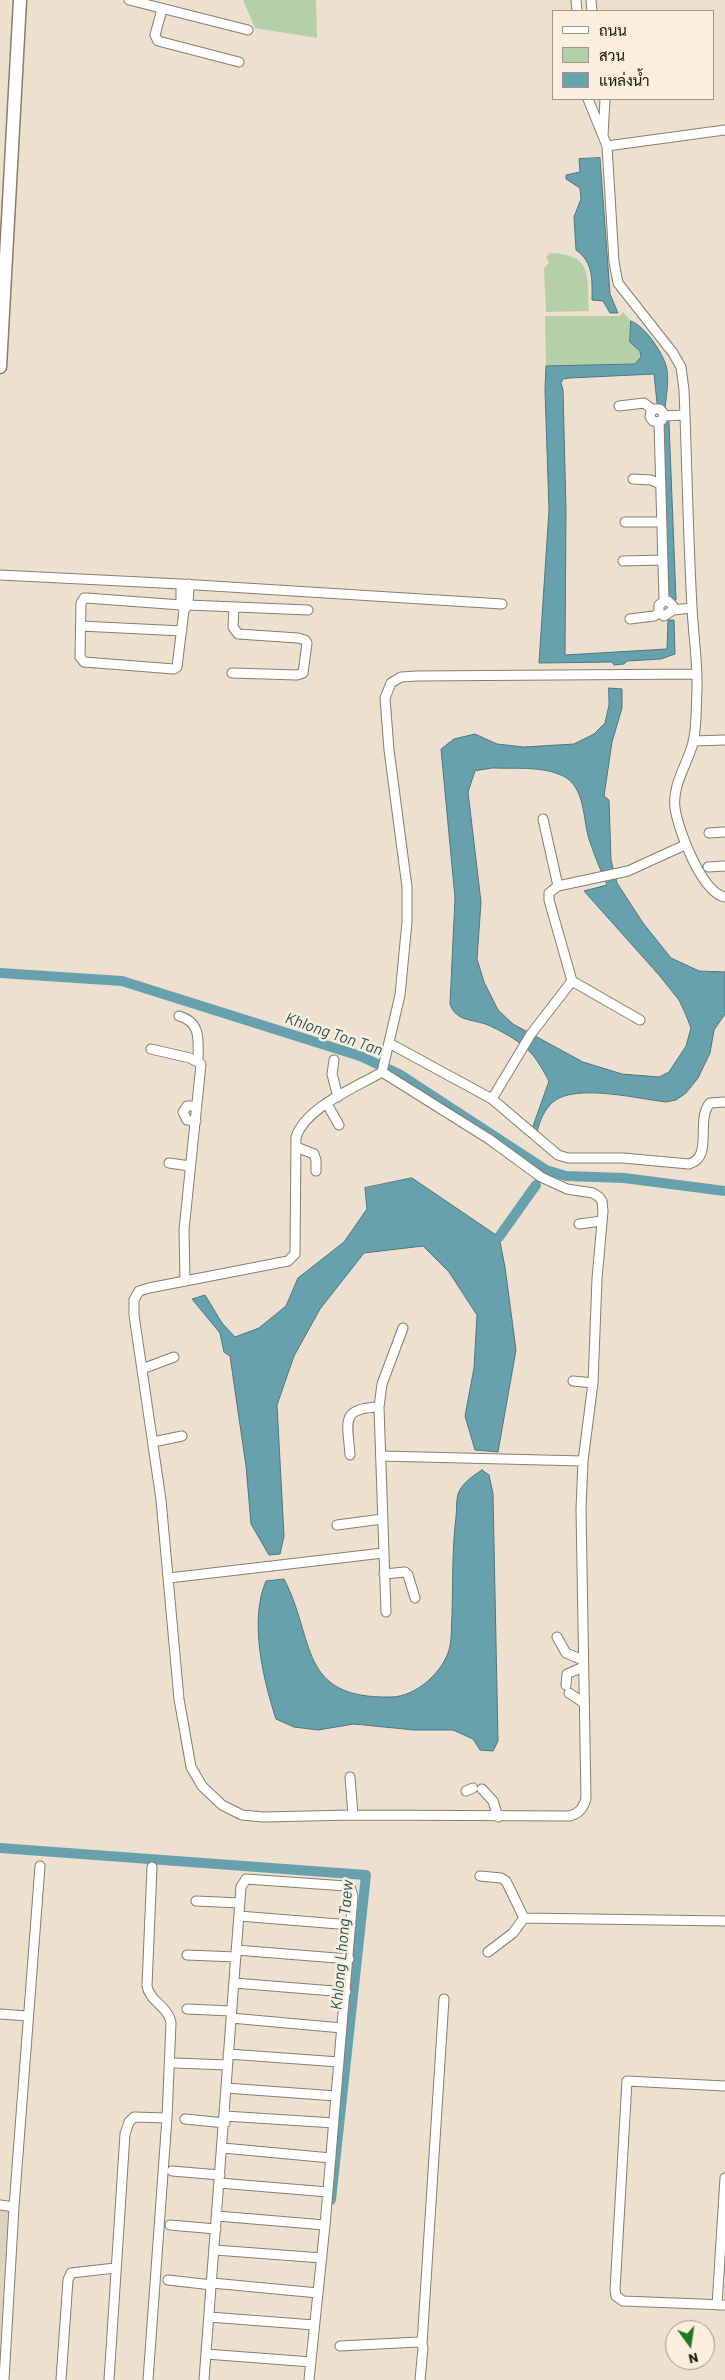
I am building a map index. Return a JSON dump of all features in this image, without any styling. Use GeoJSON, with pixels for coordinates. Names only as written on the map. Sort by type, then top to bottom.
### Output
{"type":"FeatureCollection","features":[{"type":"Feature","properties":{"kind":"main road"},"geometry":{"type":"LineString","coordinates":[[0,367],[20,0]]}},
{"type":"Feature","properties":{"kind":"street"},"geometry":{"type":"LineString","coordinates":[[129,0],[248,30]]}},
{"type":"Feature","properties":{"kind":"street"},"geometry":{"type":"LineString","coordinates":[[162,9],[155,36],[158,41],[239,62]]}},
{"type":"Feature","properties":{"kind":"street"},"geometry":{"type":"LineString","coordinates":[[588,102],[607,146],[614,262],[618,283],[673,353],[681,367],[685,415],[692,608],[697,674],[693,741],[677,785],[674,799],[685,844],[710,889],[720,897],[725,898]]}},
{"type":"Feature","properties":{"kind":"street"},"geometry":{"type":"LineString","coordinates":[[603,135],[605,104]]}},
{"type":"Feature","properties":{"kind":"street"},"geometry":{"type":"LineString","coordinates":[[607,146],[725,130]]}},
{"type":"Feature","properties":{"kind":"street"},"geometry":{"type":"LineString","coordinates":[[620,406],[644,403],[652,410],[650,417],[653,421],[685,415]]}},
{"type":"Feature","properties":{"kind":"street"},"geometry":{"type":"LineString","coordinates":[[661,419],[660,484],[664,601]]}},
{"type":"Feature","properties":{"kind":"street"},"geometry":{"type":"LineString","coordinates":[[633,479],[651,480],[660,484]]}},
{"type":"Feature","properties":{"kind":"street"},"geometry":{"type":"LineString","coordinates":[[626,522],[661,522]]}},
{"type":"Feature","properties":{"kind":"street"},"geometry":{"type":"LineString","coordinates":[[623,561],[663,560]]}},
{"type":"Feature","properties":{"kind":"street"},"geometry":{"type":"LineString","coordinates":[[0,575],[185,584],[502,604]]}},
{"type":"Feature","properties":{"kind":"street"},"geometry":{"type":"LineString","coordinates":[[185,584],[184,607],[179,665],[174,669],[84,662],[80,657],[81,603],[84,598],[184,607],[308,610]]}},
{"type":"Feature","properties":{"kind":"street"},"geometry":{"type":"LineString","coordinates":[[664,601],[671,603],[673,610]]}},
{"type":"Feature","properties":{"kind":"street"},"geometry":{"type":"LineString","coordinates":[[660,613],[659,605],[664,601]]}},
{"type":"Feature","properties":{"kind":"street"},"geometry":{"type":"LineString","coordinates":[[232,673],[296,675],[303,673],[307,643],[305,640],[298,638],[238,634],[233,627],[234,607]]}},
{"type":"Feature","properties":{"kind":"street"},"geometry":{"type":"LineString","coordinates":[[630,619],[654,616],[660,613],[668,615],[673,610],[692,608]]}},
{"type":"Feature","properties":{"kind":"street"},"geometry":{"type":"LineString","coordinates":[[81,626],[182,631]]}},
{"type":"Feature","properties":{"kind":"street"},"geometry":{"type":"LineString","coordinates":[[382,1069],[490,1139],[541,1177],[567,1189],[593,1194],[599,1197],[602,1202],[596,1279],[593,1383],[583,1461],[580,1509],[586,1799],[576,1814],[569,1816],[353,1815],[263,1818],[242,1815],[222,1805],[202,1786],[191,1767],[178,1699],[169,1578],[134,1315],[134,1300],[139,1291],[288,1261],[295,1254],[296,1148],[299,1127],[308,1117],[382,1069],[400,995],[405,962],[407,922],[405,868],[389,750],[385,698],[391,683],[401,678],[417,676],[697,674]]}},
{"type":"Feature","properties":{"kind":"street"},"geometry":{"type":"LineString","coordinates":[[693,741],[725,740]]}},
{"type":"Feature","properties":{"kind":"street"},"geometry":{"type":"LineString","coordinates":[[543,818],[558,886]]}},
{"type":"Feature","properties":{"kind":"street"},"geometry":{"type":"LineString","coordinates":[[709,833],[725,832]]}},
{"type":"Feature","properties":{"kind":"street"},"geometry":{"type":"LineString","coordinates":[[640,1020],[572,982],[549,900],[549,893],[558,886],[614,876],[648,864],[685,844]]}},
{"type":"Feature","properties":{"kind":"street"},"geometry":{"type":"LineString","coordinates":[[708,867],[725,866]]}},
{"type":"Feature","properties":{"kind":"street"},"geometry":{"type":"LineString","coordinates":[[492,1099],[522,1047],[572,982]]}},
{"type":"Feature","properties":{"kind":"street"},"geometry":{"type":"LineString","coordinates":[[179,1016],[192,1021],[197,1029],[198,1061],[201,1067],[184,1230],[185,1282]]}},
{"type":"Feature","properties":{"kind":"street"},"geometry":{"type":"LineString","coordinates":[[388,1047],[492,1099],[558,1155],[568,1158],[623,1158],[689,1164],[696,1162],[702,1156],[704,1110],[710,1103],[725,1102]]}},
{"type":"Feature","properties":{"kind":"street"},"geometry":{"type":"LineString","coordinates":[[152,1049],[198,1061]]}},
{"type":"Feature","properties":{"kind":"street"},"geometry":{"type":"LineString","coordinates":[[334,1060],[332,1074],[338,1097]]}},
{"type":"Feature","properties":{"kind":"street"},"geometry":{"type":"LineString","coordinates":[[327,1104],[339,1125]]}},
{"type":"Feature","properties":{"kind":"street"},"geometry":{"type":"LineString","coordinates":[[196,1121],[187,1120],[183,1112],[187,1106],[197,1106]]}},
{"type":"Feature","properties":{"kind":"street"},"geometry":{"type":"LineString","coordinates":[[296,1148],[314,1154],[316,1171]]}},
{"type":"Feature","properties":{"kind":"street"},"geometry":{"type":"LineString","coordinates":[[169,1163],[190,1166]]}},
{"type":"Feature","properties":{"kind":"street"},"geometry":{"type":"LineString","coordinates":[[579,1224],[602,1221]]}},
{"type":"Feature","properties":{"kind":"street"},"geometry":{"type":"LineString","coordinates":[[386,1612],[379,1407],[382,1384],[403,1328]]}},
{"type":"Feature","properties":{"kind":"street"},"geometry":{"type":"LineString","coordinates":[[142,1369],[174,1358]]}},
{"type":"Feature","properties":{"kind":"street"},"geometry":{"type":"LineString","coordinates":[[573,1381],[593,1383]]}},
{"type":"Feature","properties":{"kind":"street"},"geometry":{"type":"LineString","coordinates":[[350,1455],[348,1423],[351,1415],[355,1410],[362,1408],[379,1407]]}},
{"type":"Feature","properties":{"kind":"street"},"geometry":{"type":"LineString","coordinates":[[152,1442],[182,1436]]}},
{"type":"Feature","properties":{"kind":"street"},"geometry":{"type":"LineString","coordinates":[[381,1456],[583,1461]]}},
{"type":"Feature","properties":{"kind":"street"},"geometry":{"type":"LineString","coordinates":[[337,1525],[382,1519]]}},
{"type":"Feature","properties":{"kind":"street"},"geometry":{"type":"LineString","coordinates":[[169,1578],[383,1553]]}},
{"type":"Feature","properties":{"kind":"street"},"geometry":{"type":"LineString","coordinates":[[384,1574],[405,1572],[408,1575],[416,1598]]}},
{"type":"Feature","properties":{"kind":"street"},"geometry":{"type":"LineString","coordinates":[[557,1637],[566,1653],[583,1663]]}},
{"type":"Feature","properties":{"kind":"street"},"geometry":{"type":"LineString","coordinates":[[583,1663],[568,1674],[567,1689],[584,1703]]}},
{"type":"Feature","properties":{"kind":"street"},"geometry":{"type":"LineString","coordinates":[[350,1777],[353,1815]]}},
{"type":"Feature","properties":{"kind":"street"},"geometry":{"type":"LineString","coordinates":[[474,1789],[493,1801],[498,1817]]}},
{"type":"Feature","properties":{"kind":"street"},"geometry":{"type":"LineString","coordinates":[[4,2380],[4,2320],[40,1866]]}},
{"type":"Feature","properties":{"kind":"street"},"geometry":{"type":"LineString","coordinates":[[148,2380],[167,2118],[170,2019],[150,1994],[147,1986],[152,1867]]}},
{"type":"Feature","properties":{"kind":"street"},"geometry":{"type":"LineString","coordinates":[[480,1876],[501,1878],[506,1882],[524,1918]]}},
{"type":"Feature","properties":{"kind":"street"},"geometry":{"type":"LineString","coordinates":[[204,2380],[223,2148],[227,2065],[241,1887],[246,1879],[346,1886],[351,1889],[353,1896],[328,2192],[309,2380]]}},
{"type":"Feature","properties":{"kind":"street"},"geometry":{"type":"LineString","coordinates":[[196,1901],[240,1903]]}},
{"type":"Feature","properties":{"kind":"street"},"geometry":{"type":"LineString","coordinates":[[239,1916],[351,1925]]}},
{"type":"Feature","properties":{"kind":"street"},"geometry":{"type":"LineString","coordinates":[[524,1918],[725,1921]]}},
{"type":"Feature","properties":{"kind":"street"},"geometry":{"type":"LineString","coordinates":[[488,1952],[513,1932],[524,1918]]}},
{"type":"Feature","properties":{"kind":"street"},"geometry":{"type":"LineString","coordinates":[[187,1956],[236,1954],[349,1959]]}},
{"type":"Feature","properties":{"kind":"street"},"geometry":{"type":"LineString","coordinates":[[234,1983],[346,1992]]}},
{"type":"Feature","properties":{"kind":"street"},"geometry":{"type":"LineString","coordinates":[[420,2380],[444,1999]]}},
{"type":"Feature","properties":{"kind":"street"},"geometry":{"type":"LineString","coordinates":[[187,2010],[342,2028]]}},
{"type":"Feature","properties":{"kind":"street"},"geometry":{"type":"LineString","coordinates":[[0,2014],[28,2016]]}},
{"type":"Feature","properties":{"kind":"street"},"geometry":{"type":"LineString","coordinates":[[228,2054],[339,2062]]}},
{"type":"Feature","properties":{"kind":"street"},"geometry":{"type":"LineString","coordinates":[[175,2063],[227,2065]]}},
{"type":"Feature","properties":{"kind":"street"},"geometry":{"type":"LineString","coordinates":[[725,2086],[627,2081],[616,2296],[623,2301],[721,2305],[725,2178]]}},
{"type":"Feature","properties":{"kind":"street"},"geometry":{"type":"LineString","coordinates":[[226,2088],[336,2096]]}},
{"type":"Feature","properties":{"kind":"street"},"geometry":{"type":"LineString","coordinates":[[109,2380],[125,2134],[129,2122],[134,2118],[167,2118]]}},
{"type":"Feature","properties":{"kind":"street"},"geometry":{"type":"LineString","coordinates":[[185,2119],[334,2123]]}},
{"type":"Feature","properties":{"kind":"street"},"geometry":{"type":"LineString","coordinates":[[223,2148],[331,2158]]}},
{"type":"Feature","properties":{"kind":"street"},"geometry":{"type":"LineString","coordinates":[[172,2171],[219,2179],[328,2192]]}},
{"type":"Feature","properties":{"kind":"street"},"geometry":{"type":"LineString","coordinates":[[0,2205],[14,2206]]}},
{"type":"Feature","properties":{"kind":"street"},"geometry":{"type":"LineString","coordinates":[[217,2216],[325,2225]]}},
{"type":"Feature","properties":{"kind":"street"},"geometry":{"type":"LineString","coordinates":[[170,2226],[216,2229]]}},
{"type":"Feature","properties":{"kind":"street"},"geometry":{"type":"LineString","coordinates":[[214,2250],[322,2258]]}},
{"type":"Feature","properties":{"kind":"street"},"geometry":{"type":"LineString","coordinates":[[61,2380],[68,2280],[71,2272],[115,2268]]}},
{"type":"Feature","properties":{"kind":"street"},"geometry":{"type":"LineString","coordinates":[[168,2280],[318,2293]]}},
{"type":"Feature","properties":{"kind":"street"},"geometry":{"type":"LineString","coordinates":[[209,2316],[314,2325]]}},
{"type":"Feature","properties":{"kind":"street"},"geometry":{"type":"LineString","coordinates":[[340,2346],[410,2342],[422,2344]]}},
{"type":"Feature","properties":{"kind":"street"},"geometry":{"type":"LineString","coordinates":[[206,2354],[311,2362]]}},
{"type":"Feature","properties":{"kind":"shaded area"},"geometry":{"type":"Polygon","coordinates":[[[0,2210],[10,2211],[0,2342],[0,2210]]]}},
{"type":"Feature","properties":{"kind":"green space"},"geometry":{"type":"Polygon","coordinates":[[[243,0],[316,0],[317,38],[255,28],[243,0]]]}},
{"type":"Feature","properties":{"kind":"green space"},"geometry":{"type":"Polygon","coordinates":[[[550,253],[574,258],[581,263],[587,278],[589,311],[546,312],[544,269],[549,262],[546,257],[550,253]]]}},
{"type":"Feature","properties":{"kind":"green space"},"geometry":{"type":"Polygon","coordinates":[[[623,312],[631,321],[631,342],[640,351],[641,358],[635,364],[546,366],[545,316],[620,316],[623,312]]]}},
{"type":"Feature","properties":{"kind":"water"},"geometry":{"type":"Polygon","coordinates":[[[600,158],[610,294],[618,313],[610,313],[603,301],[592,300],[591,272],[586,260],[576,250],[574,217],[581,199],[580,188],[566,179],[566,175],[580,172],[579,159],[600,158]]]}},
{"type":"Feature","properties":{"kind":"water"},"geometry":{"type":"Polygon","coordinates":[[[631,321],[648,335],[658,349],[665,364],[668,379],[665,409],[657,403],[654,374],[570,378],[563,379],[561,383],[563,390],[566,510],[565,655],[667,649],[668,620],[674,620],[675,654],[661,659],[627,661],[624,664],[614,665],[612,662],[539,663],[549,510],[546,366],[635,364],[641,357],[640,351],[630,342],[631,321]]]}},
{"type":"Feature","properties":{"kind":"water"},"geometry":{"type":"Polygon","coordinates":[[[669,422],[676,600],[673,602],[666,595],[662,423],[669,422]]]}},
{"type":"Feature","properties":{"kind":"water"},"geometry":{"type":"Polygon","coordinates":[[[609,688],[622,689],[622,708],[612,742],[604,796],[609,800],[611,860],[617,883],[643,923],[671,958],[699,971],[725,972],[725,1014],[714,1030],[710,1053],[698,1078],[686,1093],[676,1100],[666,1102],[591,1093],[563,1096],[547,1108],[537,1132],[532,1129],[549,1081],[537,1061],[526,1048],[514,1039],[488,1025],[461,1017],[456,1014],[450,1004],[455,898],[441,749],[454,739],[475,734],[497,744],[524,747],[574,744],[594,734],[605,723],[609,705],[609,688]],[[493,768],[475,771],[468,792],[481,902],[477,959],[484,982],[498,1010],[513,1024],[583,1062],[622,1074],[659,1077],[669,1072],[686,1046],[691,1028],[679,1000],[584,891],[607,885],[590,842],[582,805],[575,787],[561,775],[545,770],[493,768]]]}},
{"type":"Feature","properties":{"kind":"water"},"geometry":{"type":"Polygon","coordinates":[[[412,1178],[499,1237],[516,1350],[498,1452],[475,1450],[465,1416],[474,1368],[477,1315],[449,1272],[423,1246],[364,1253],[320,1309],[294,1356],[277,1405],[284,1536],[280,1554],[269,1555],[251,1524],[246,1466],[230,1356],[224,1352],[220,1333],[192,1299],[205,1295],[222,1323],[235,1337],[259,1328],[286,1306],[298,1278],[344,1242],[367,1209],[365,1188],[412,1178]]]}},
{"type":"Feature","properties":{"kind":"water"},"geometry":{"type":"Polygon","coordinates":[[[482,1470],[489,1475],[493,1494],[498,1741],[493,1751],[480,1750],[473,1739],[453,1730],[414,1730],[354,1724],[318,1730],[294,1727],[276,1719],[263,1668],[258,1631],[261,1596],[266,1581],[284,1579],[294,1602],[314,1662],[324,1677],[339,1688],[361,1695],[391,1697],[410,1693],[436,1673],[442,1665],[450,1646],[457,1497],[465,1483],[482,1470]]]}},
{"type":"Feature","properties":{"kind":"waterway","name":"Khlong Ton Tan"},"geometry":{"type":"LineString","coordinates":[[0,973],[122,981],[360,1056],[399,1074],[546,1170],[566,1176],[624,1178],[725,1191]]}},
{"type":"Feature","properties":{"kind":"waterway"},"geometry":{"type":"LineString","coordinates":[[499,1237],[536,1185]]}},
{"type":"Feature","properties":{"kind":"waterway","name":"Khlong Lhong Taew"},"geometry":{"type":"LineString","coordinates":[[0,1848],[366,1875],[331,2200]]}}]}
